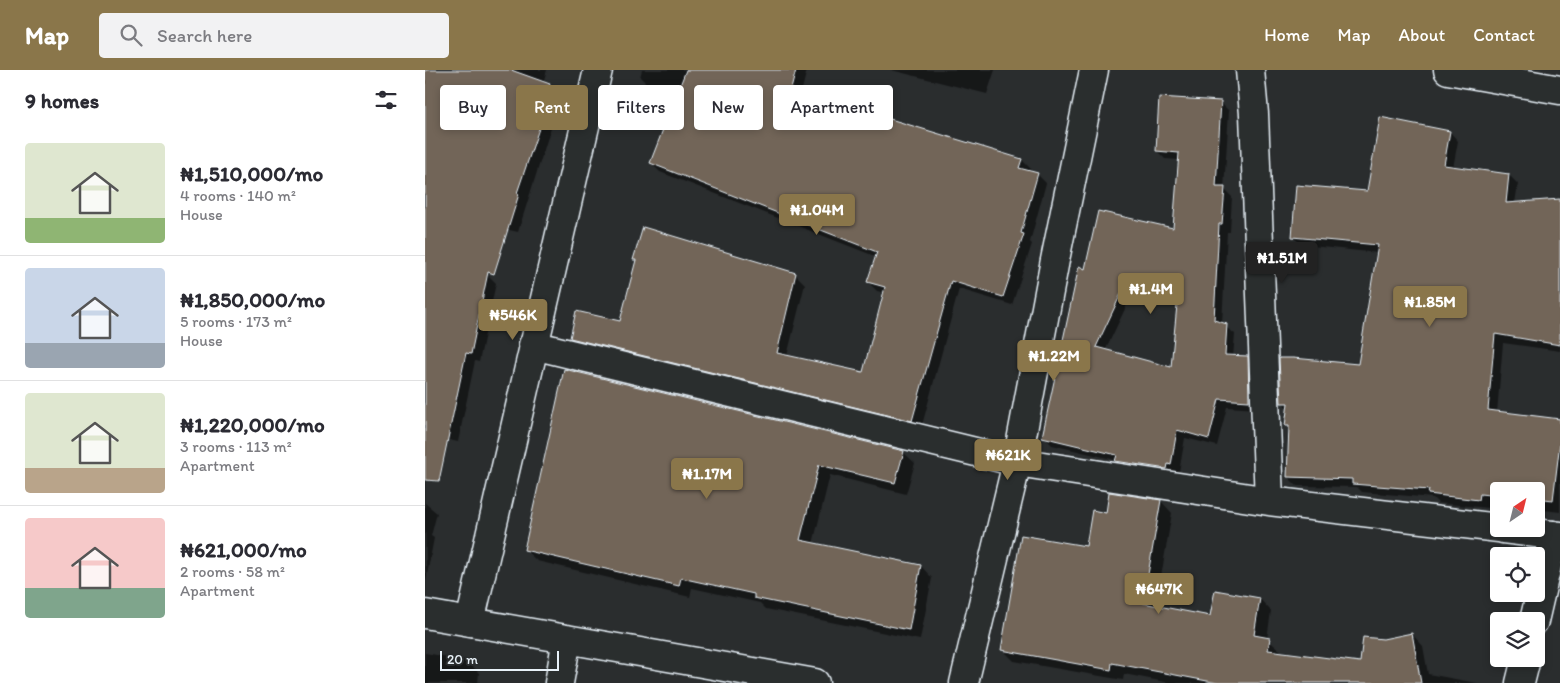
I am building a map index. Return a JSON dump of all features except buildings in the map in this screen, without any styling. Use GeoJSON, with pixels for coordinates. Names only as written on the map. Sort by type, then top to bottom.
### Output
{"type":"FeatureCollection","features":[{"type":"Feature","properties":{"kind":"street"},"geometry":{"type":"LineString","coordinates":[[470,622],[598,70]]}},
{"type":"Feature","properties":{"kind":"street"},"geometry":{"type":"LineString","coordinates":[[964,683],[1017,462],[1055,260],[1094,70]]}},
{"type":"Feature","properties":{"kind":"street"},"geometry":{"type":"LineString","coordinates":[[1250,70],[1254,114],[1269,501]]}},
{"type":"Feature","properties":{"kind":"street"},"geometry":{"type":"LineString","coordinates":[[1448,70],[1560,90]]}},
{"type":"Feature","properties":{"kind":"street"},"geometry":{"type":"LineString","coordinates":[[533,345],[1017,462],[1269,501],[1490,527]]}},
{"type":"Feature","properties":{"kind":"street"},"geometry":{"type":"LineString","coordinates":[[1536,612],[1557,535]]}},
{"type":"Feature","properties":{"kind":"street"},"geometry":{"type":"LineString","coordinates":[[425,614],[815,683]]}},
{"type":"Feature","properties":{"kind":"street"},"geometry":{"type":"LineString","coordinates":[[559,683],[567,639]]}},
{"type":"Feature","properties":{"kind":"street"},"geometry":{"type":"LineString","coordinates":[[1520,683],[1524,667]]}}]}
